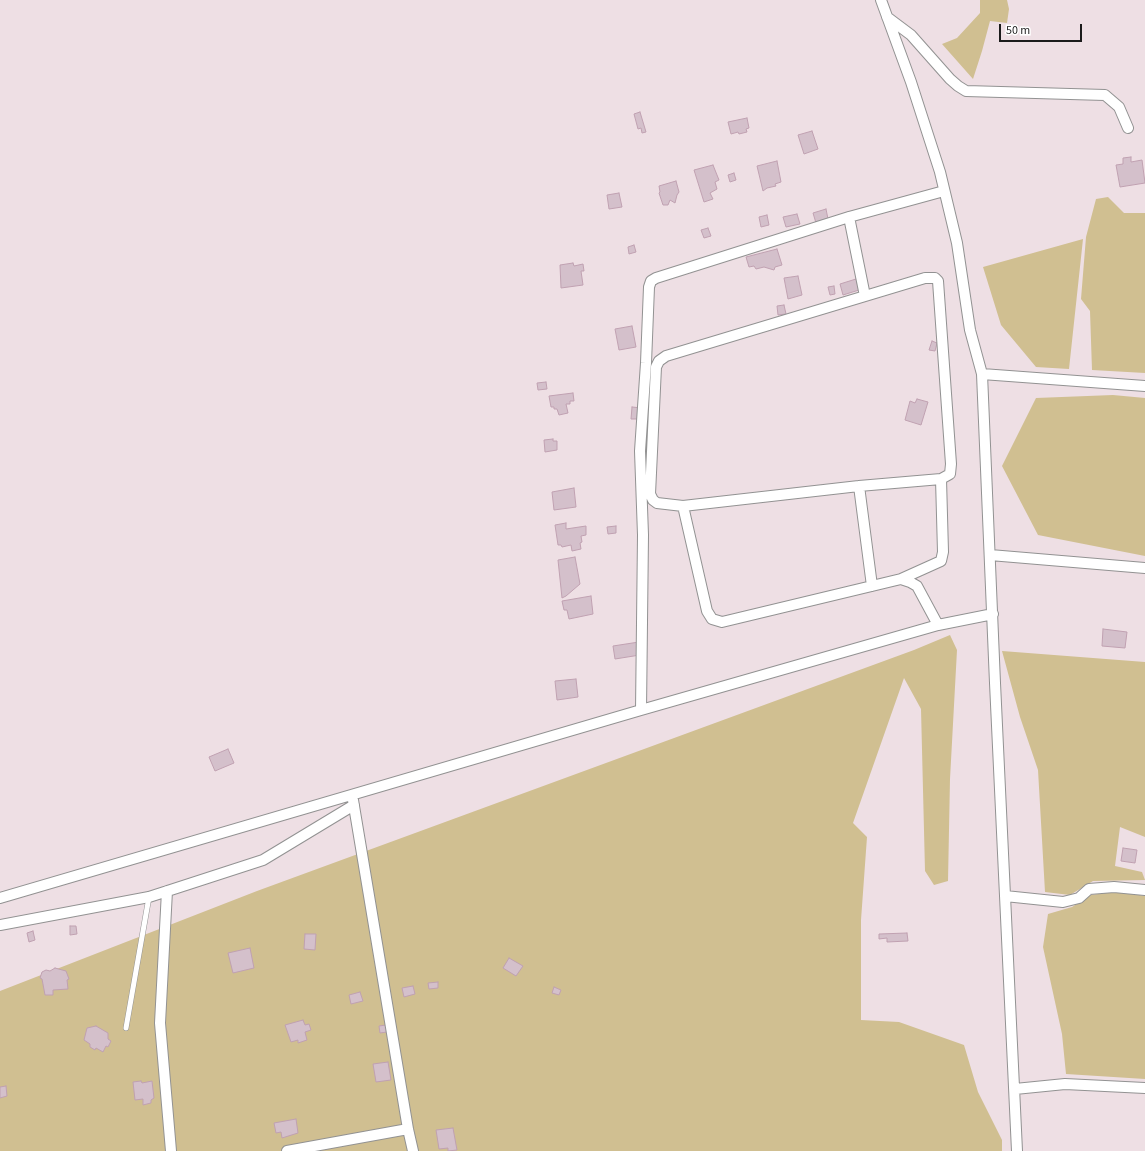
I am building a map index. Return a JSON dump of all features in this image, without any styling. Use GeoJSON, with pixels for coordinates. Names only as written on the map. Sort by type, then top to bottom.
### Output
{"type":"FeatureCollection","features":[{"type":"Feature","properties":{"kind":"street"},"geometry":{"type":"LineString","coordinates":[[881,0],[911,82],[940,172],[956,243],[970,330],[982,374],[1017,1151]]}},
{"type":"Feature","properties":{"kind":"street"},"geometry":{"type":"LineString","coordinates":[[887,17],[911,35],[950,79],[966,91],[1105,96],[1119,108],[1128,128]]}},
{"type":"Feature","properties":{"kind":"street"},"geometry":{"type":"LineString","coordinates":[[642,710],[643,535],[640,451],[649,287],[651,281],[656,278],[849,217],[944,190]]}},
{"type":"Feature","properties":{"kind":"street"},"geometry":{"type":"LineString","coordinates":[[849,217],[865,296]]}},
{"type":"Feature","properties":{"kind":"street"},"geometry":{"type":"LineString","coordinates":[[926,278],[935,278],[938,281],[951,464],[950,474],[941,480],[859,486],[683,506],[657,503],[653,500],[650,494],[656,367],[659,361],[666,356],[926,278]]}},
{"type":"Feature","properties":{"kind":"street"},"geometry":{"type":"LineString","coordinates":[[982,374],[1145,386]]}},
{"type":"Feature","properties":{"kind":"street"},"geometry":{"type":"LineString","coordinates":[[683,506],[707,611],[712,619],[722,622],[901,579],[940,561],[943,552],[941,480]]}},
{"type":"Feature","properties":{"kind":"street"},"geometry":{"type":"LineString","coordinates":[[859,486],[872,586]]}},
{"type":"Feature","properties":{"kind":"street"},"geometry":{"type":"LineString","coordinates":[[990,555],[1145,568]]}},
{"type":"Feature","properties":{"kind":"street"},"geometry":{"type":"LineString","coordinates":[[901,579],[917,586],[938,625]]}},
{"type":"Feature","properties":{"kind":"street"},"geometry":{"type":"LineString","coordinates":[[0,898],[353,800],[642,710],[938,625],[993,614]]}},
{"type":"Feature","properties":{"kind":"street"},"geometry":{"type":"LineString","coordinates":[[0,925],[149,897],[263,860],[353,800]]}},
{"type":"Feature","properties":{"kind":"street"},"geometry":{"type":"LineString","coordinates":[[353,800],[408,1129],[413,1151]]}},
{"type":"Feature","properties":{"kind":"street"},"geometry":{"type":"LineString","coordinates":[[1005,896],[1063,902],[1079,898],[1089,889],[1114,887],[1145,890]]}},
{"type":"Feature","properties":{"kind":"street"},"geometry":{"type":"LineString","coordinates":[[167,891],[160,1022],[171,1151]]}},
{"type":"Feature","properties":{"kind":"street"},"geometry":{"type":"LineString","coordinates":[[1015,1089],[1065,1084],[1145,1088]]}},
{"type":"Feature","properties":{"kind":"street"},"geometry":{"type":"LineString","coordinates":[[287,1151],[408,1129]]}},
{"type":"Feature","properties":{"kind":"lane"},"geometry":{"type":"LineString","coordinates":[[126,1028],[149,897]]}},
{"type":"Feature","properties":{"kind":"shaded area"},"geometry":{"type":"Polygon","coordinates":[[[980,0],[1007,0],[1009,9],[1007,23],[990,21],[973,79],[942,44],[957,38],[980,13],[980,0]]]}},
{"type":"Feature","properties":{"kind":"shaded area"},"geometry":{"type":"Polygon","coordinates":[[[1108,197],[1124,213],[1145,213],[1145,373],[1092,370],[1090,311],[1081,299],[1086,237],[1096,199],[1108,197]]]}},
{"type":"Feature","properties":{"kind":"shaded area"},"geometry":{"type":"Polygon","coordinates":[[[1083,239],[1069,369],[1036,367],[1001,325],[983,267],[1083,239]]]}},
{"type":"Feature","properties":{"kind":"shaded area"},"geometry":{"type":"Polygon","coordinates":[[[1113,395],[1145,398],[1145,556],[1038,535],[1002,466],[1036,398],[1113,395]]]}},
{"type":"Feature","properties":{"kind":"shaded area"},"geometry":{"type":"Polygon","coordinates":[[[950,635],[957,650],[950,779],[948,881],[934,885],[925,871],[921,709],[904,678],[853,823],[867,837],[861,920],[861,1020],[899,1022],[964,1045],[978,1092],[1002,1140],[1002,1151],[0,1151],[0,991],[257,891],[914,650],[950,635]]]}},
{"type":"Feature","properties":{"kind":"shaded area"},"geometry":{"type":"Polygon","coordinates":[[[1002,651],[1145,662],[1145,837],[1120,827],[1115,866],[1142,872],[1145,880],[1093,881],[1070,895],[1045,892],[1038,770],[1020,717],[1002,651]]]}},
{"type":"Feature","properties":{"kind":"shaded area"},"geometry":{"type":"Polygon","coordinates":[[[1118,891],[1145,896],[1145,1079],[1066,1074],[1062,1034],[1043,947],[1048,914],[1072,907],[1091,895],[1118,891]]]}},
{"type":"Feature","properties":{"kind":"building"},"geometry":{"type":"Polygon","coordinates":[[[640,112],[646,132],[642,133],[641,128],[638,129],[634,114],[640,112]]]}},
{"type":"Feature","properties":{"kind":"building"},"geometry":{"type":"Polygon","coordinates":[[[747,118],[749,128],[746,129],[747,132],[731,134],[728,122],[747,118]]]}},
{"type":"Feature","properties":{"kind":"building"},"geometry":{"type":"Polygon","coordinates":[[[812,131],[818,149],[804,154],[798,135],[812,131]]]}},
{"type":"Feature","properties":{"kind":"building"},"geometry":{"type":"Polygon","coordinates":[[[1131,157],[1131,162],[1142,160],[1145,183],[1120,187],[1116,165],[1123,164],[1123,158],[1131,157]]]}},
{"type":"Feature","properties":{"kind":"building"},"geometry":{"type":"Polygon","coordinates":[[[777,161],[781,182],[775,184],[776,186],[767,188],[763,191],[757,166],[777,161]]]}},
{"type":"Feature","properties":{"kind":"building"},"geometry":{"type":"Polygon","coordinates":[[[713,165],[719,180],[715,182],[717,189],[710,193],[713,199],[704,202],[694,170],[713,165]]]}},
{"type":"Feature","properties":{"kind":"building"},"geometry":{"type":"Polygon","coordinates":[[[734,173],[736,180],[730,182],[728,175],[734,173]]]}},
{"type":"Feature","properties":{"kind":"building"},"geometry":{"type":"Polygon","coordinates":[[[676,181],[679,192],[675,203],[670,200],[668,205],[663,205],[659,193],[659,186],[676,181]]]}},
{"type":"Feature","properties":{"kind":"building"},"geometry":{"type":"Polygon","coordinates":[[[619,193],[622,207],[609,209],[607,195],[619,193]]]}},
{"type":"Feature","properties":{"kind":"building"},"geometry":{"type":"Polygon","coordinates":[[[826,209],[828,219],[816,223],[813,213],[826,209]]]}},
{"type":"Feature","properties":{"kind":"building"},"geometry":{"type":"Polygon","coordinates":[[[797,214],[800,224],[786,227],[783,217],[797,214]]]}},
{"type":"Feature","properties":{"kind":"building"},"geometry":{"type":"Polygon","coordinates":[[[767,215],[769,225],[761,227],[759,217],[767,215]]]}},
{"type":"Feature","properties":{"kind":"building"},"geometry":{"type":"Polygon","coordinates":[[[708,228],[711,236],[704,238],[701,230],[708,228]]]}},
{"type":"Feature","properties":{"kind":"building"},"geometry":{"type":"Polygon","coordinates":[[[634,245],[636,252],[629,254],[628,247],[634,245]]]}},
{"type":"Feature","properties":{"kind":"building"},"geometry":{"type":"Polygon","coordinates":[[[777,249],[782,265],[775,267],[774,270],[764,267],[756,269],[754,266],[749,267],[746,257],[777,249]]]}},
{"type":"Feature","properties":{"kind":"building"},"geometry":{"type":"Polygon","coordinates":[[[573,263],[574,266],[583,264],[584,271],[581,271],[583,285],[561,288],[560,265],[573,263]]]}},
{"type":"Feature","properties":{"kind":"building"},"geometry":{"type":"Polygon","coordinates":[[[798,276],[802,295],[788,299],[784,278],[798,276]]]}},
{"type":"Feature","properties":{"kind":"building"},"geometry":{"type":"Polygon","coordinates":[[[856,279],[859,290],[843,295],[840,284],[856,279]]]}},
{"type":"Feature","properties":{"kind":"building"},"geometry":{"type":"Polygon","coordinates":[[[834,286],[835,294],[830,295],[828,287],[834,286]]]}},
{"type":"Feature","properties":{"kind":"building"},"geometry":{"type":"Polygon","coordinates":[[[784,305],[786,314],[778,315],[777,306],[784,305]]]}},
{"type":"Feature","properties":{"kind":"building"},"geometry":{"type":"Polygon","coordinates":[[[632,326],[636,347],[619,350],[615,329],[632,326]]]}},
{"type":"Feature","properties":{"kind":"building"},"geometry":{"type":"Polygon","coordinates":[[[932,341],[937,343],[935,351],[929,350],[932,341]]]}},
{"type":"Feature","properties":{"kind":"building"},"geometry":{"type":"Polygon","coordinates":[[[546,382],[547,389],[538,390],[537,383],[546,382]]]}},
{"type":"Feature","properties":{"kind":"building"},"geometry":{"type":"Polygon","coordinates":[[[573,393],[574,401],[570,401],[570,404],[566,404],[568,413],[559,415],[557,409],[551,407],[549,396],[573,393]]]}},
{"type":"Feature","properties":{"kind":"building"},"geometry":{"type":"Polygon","coordinates":[[[917,399],[928,402],[921,425],[905,420],[910,401],[915,403],[917,399]]]}},
{"type":"Feature","properties":{"kind":"building"},"geometry":{"type":"Polygon","coordinates":[[[632,407],[642,408],[641,419],[631,419],[632,407]]]}},
{"type":"Feature","properties":{"kind":"building"},"geometry":{"type":"Polygon","coordinates":[[[553,439],[553,441],[557,441],[557,450],[545,452],[544,440],[553,439]]]}},
{"type":"Feature","properties":{"kind":"building"},"geometry":{"type":"Polygon","coordinates":[[[574,488],[576,507],[554,510],[552,492],[574,488]]]}},
{"type":"Feature","properties":{"kind":"building"},"geometry":{"type":"Polygon","coordinates":[[[566,523],[566,529],[586,526],[586,535],[581,536],[581,549],[572,551],[571,545],[562,547],[561,545],[558,545],[555,525],[566,523]]]}},
{"type":"Feature","properties":{"kind":"building"},"geometry":{"type":"Polygon","coordinates":[[[616,526],[616,533],[608,534],[607,527],[616,526]]]}},
{"type":"Feature","properties":{"kind":"building"},"geometry":{"type":"Polygon","coordinates":[[[575,557],[580,584],[562,598],[558,560],[575,557]]]}},
{"type":"Feature","properties":{"kind":"building"},"geometry":{"type":"Polygon","coordinates":[[[591,596],[593,614],[569,619],[567,610],[564,610],[562,601],[591,596]]]}},
{"type":"Feature","properties":{"kind":"building"},"geometry":{"type":"Polygon","coordinates":[[[1103,629],[1127,632],[1125,648],[1102,646],[1103,629]]]}},
{"type":"Feature","properties":{"kind":"building"},"geometry":{"type":"Polygon","coordinates":[[[639,642],[640,655],[615,659],[613,646],[639,642]]]}},
{"type":"Feature","properties":{"kind":"building"},"geometry":{"type":"Polygon","coordinates":[[[576,679],[578,697],[557,700],[555,681],[576,679]]]}},
{"type":"Feature","properties":{"kind":"building"},"geometry":{"type":"Polygon","coordinates":[[[228,749],[234,763],[215,771],[209,757],[228,749]]]}},
{"type":"Feature","properties":{"kind":"building"},"geometry":{"type":"Polygon","coordinates":[[[1123,848],[1137,850],[1135,863],[1121,861],[1123,848]]]}},
{"type":"Feature","properties":{"kind":"building"},"geometry":{"type":"Polygon","coordinates":[[[70,926],[76,926],[77,934],[70,935],[70,926]]]}},
{"type":"Feature","properties":{"kind":"building"},"geometry":{"type":"Polygon","coordinates":[[[33,931],[35,940],[29,942],[27,933],[33,931]]]}},
{"type":"Feature","properties":{"kind":"building"},"geometry":{"type":"Polygon","coordinates":[[[907,933],[908,941],[887,942],[887,938],[879,939],[879,934],[907,933]]]}},
{"type":"Feature","properties":{"kind":"building"},"geometry":{"type":"Polygon","coordinates":[[[305,934],[316,934],[315,950],[304,949],[305,934]]]}},
{"type":"Feature","properties":{"kind":"building"},"geometry":{"type":"Polygon","coordinates":[[[250,948],[254,968],[233,973],[228,953],[250,948]]]}},
{"type":"Feature","properties":{"kind":"building"},"geometry":{"type":"Polygon","coordinates":[[[509,958],[523,966],[516,976],[503,968],[509,958]]]}},
{"type":"Feature","properties":{"kind":"building"},"geometry":{"type":"Polygon","coordinates":[[[55,968],[66,971],[69,979],[67,980],[68,989],[53,990],[53,995],[45,995],[42,979],[40,978],[42,972],[46,970],[50,971],[55,968]]]}},
{"type":"Feature","properties":{"kind":"building"},"geometry":{"type":"Polygon","coordinates":[[[438,982],[438,988],[429,989],[428,983],[438,982]]]}},
{"type":"Feature","properties":{"kind":"building"},"geometry":{"type":"Polygon","coordinates":[[[413,986],[415,994],[404,997],[402,988],[413,986]]]}},
{"type":"Feature","properties":{"kind":"building"},"geometry":{"type":"Polygon","coordinates":[[[554,987],[561,990],[559,995],[552,993],[554,987]]]}},
{"type":"Feature","properties":{"kind":"building"},"geometry":{"type":"Polygon","coordinates":[[[360,992],[363,1001],[351,1004],[349,995],[360,992]]]}},
{"type":"Feature","properties":{"kind":"building"},"geometry":{"type":"Polygon","coordinates":[[[303,1020],[305,1025],[309,1024],[311,1030],[305,1032],[307,1040],[298,1043],[298,1040],[291,1042],[285,1025],[303,1020]]]}},
{"type":"Feature","properties":{"kind":"building"},"geometry":{"type":"Polygon","coordinates":[[[386,1025],[387,1032],[380,1033],[379,1026],[386,1025]]]}},
{"type":"Feature","properties":{"kind":"building"},"geometry":{"type":"Polygon","coordinates":[[[96,1026],[108,1033],[108,1039],[111,1041],[103,1052],[96,1048],[95,1050],[90,1047],[90,1044],[84,1040],[87,1028],[96,1026]]]}},
{"type":"Feature","properties":{"kind":"building"},"geometry":{"type":"Polygon","coordinates":[[[388,1062],[391,1080],[376,1082],[373,1064],[388,1062]]]}},
{"type":"Feature","properties":{"kind":"building"},"geometry":{"type":"Polygon","coordinates":[[[141,1081],[142,1083],[152,1081],[154,1098],[151,1100],[151,1103],[143,1105],[143,1099],[135,1100],[133,1082],[141,1081]]]}},
{"type":"Feature","properties":{"kind":"building"},"geometry":{"type":"Polygon","coordinates":[[[6,1086],[7,1096],[0,1098],[0,1087],[6,1086]]]}},
{"type":"Feature","properties":{"kind":"building"},"geometry":{"type":"Polygon","coordinates":[[[296,1119],[298,1133],[282,1138],[281,1132],[276,1133],[274,1123],[296,1119]]]}},
{"type":"Feature","properties":{"kind":"building"},"geometry":{"type":"Polygon","coordinates":[[[453,1128],[457,1150],[448,1151],[448,1148],[439,1149],[436,1130],[453,1128]]]}}]}
